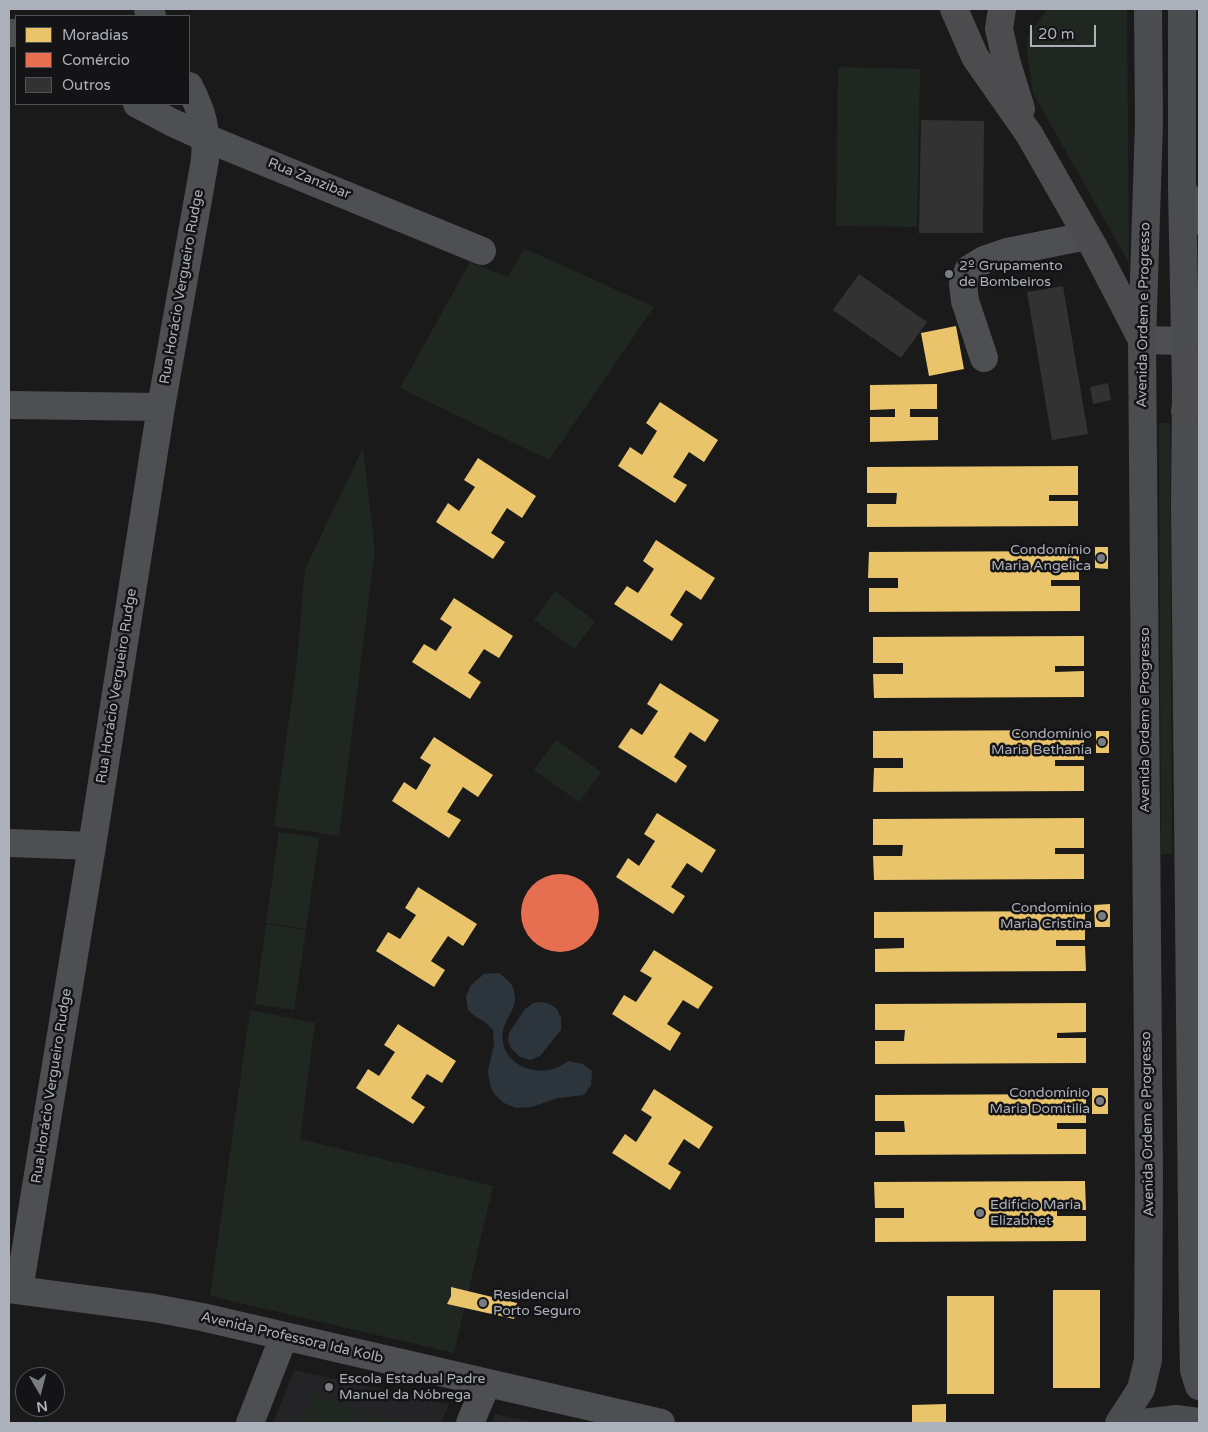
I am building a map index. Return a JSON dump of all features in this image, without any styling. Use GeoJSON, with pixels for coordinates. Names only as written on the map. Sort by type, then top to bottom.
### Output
{"type":"FeatureCollection","features":[{"type":"Feature","properties":{"kind":"highway"},"geometry":{"type":"LineString","coordinates":[[954,9],[975,57],[1029,134],[1087,236],[1142,340]]}},
{"type":"Feature","properties":{"kind":"highway"},"geometry":{"type":"LineString","coordinates":[[1002,9],[999,29],[1007,64],[1029,134]]}},
{"type":"Feature","properties":{"kind":"highway"},"geometry":{"type":"LineString","coordinates":[[1190,417],[1194,350]]}},
{"type":"Feature","properties":{"kind":"main road","name":"Avenida Ordem e Progresso"},"geometry":{"type":"LineString","coordinates":[[1119,1423],[1141,1389],[1148,1360],[1149,1176],[1142,340],[1149,123],[1148,9]]}},
{"type":"Feature","properties":{"kind":"main road"},"geometry":{"type":"LineString","coordinates":[[1182,9],[1182,188],[1194,350]]}},
{"type":"Feature","properties":{"kind":"main road"},"geometry":{"type":"LineString","coordinates":[[1190,417],[1192,507],[1193,1318],[1194,1370],[1199,1386]]}},
{"type":"Feature","properties":{"kind":"main road"},"geometry":{"type":"LineString","coordinates":[[1143,1423],[1176,1419],[1199,1422]]}},
{"type":"Feature","properties":{"kind":"street","name":"Rua Horácio Vergueiro Rudge"},"geometry":{"type":"LineString","coordinates":[[14,1290],[92,846],[161,407],[205,160],[205,125],[190,88]]}},
{"type":"Feature","properties":{"kind":"street","name":"Rua Zanzibar"},"geometry":{"type":"LineString","coordinates":[[140,105],[206,138],[482,251]]}},
{"type":"Feature","properties":{"kind":"street"},"geometry":{"type":"LineString","coordinates":[[1182,188],[1199,221]]}},
{"type":"Feature","properties":{"kind":"street"},"geometry":{"type":"LineString","coordinates":[[984,358],[964,301],[963,284],[969,270],[984,260],[1006,252],[1087,236]]}},
{"type":"Feature","properties":{"kind":"street"},"geometry":{"type":"LineString","coordinates":[[1142,340],[1194,350]]}},
{"type":"Feature","properties":{"kind":"street"},"geometry":{"type":"LineString","coordinates":[[9,405],[161,407]]}},
{"type":"Feature","properties":{"kind":"street"},"geometry":{"type":"LineString","coordinates":[[9,843],[92,846]]}},
{"type":"Feature","properties":{"kind":"street","name":"Avenida Professora Ida Kolb"},"geometry":{"type":"LineString","coordinates":[[14,1290],[154,1308],[661,1423]]}},
{"type":"Feature","properties":{"kind":"street"},"geometry":{"type":"LineString","coordinates":[[250,1423],[284,1336]]}},
{"type":"Feature","properties":{"kind":"street"},"geometry":{"type":"LineString","coordinates":[[470,1423],[487,1383]]}},
{"type":"Feature","properties":{"kind":"shaded area"},"geometry":{"type":"Polygon","coordinates":[[[1047,9],[1127,9],[1129,263],[1033,93],[1027,51],[1028,36],[1047,9]]]}},
{"type":"Feature","properties":{"kind":"shaded area"},"geometry":{"type":"Polygon","coordinates":[[[838,67],[920,69],[917,227],[836,226],[838,67]]]}},
{"type":"Feature","properties":{"kind":"shaded area"},"geometry":{"type":"Polygon","coordinates":[[[524,248],[654,307],[549,460],[400,388],[470,262],[508,277],[524,248]]]}},
{"type":"Feature","properties":{"kind":"shaded area"},"geometry":{"type":"Polygon","coordinates":[[[1159,423],[1170,423],[1172,854],[1161,854],[1159,423]]]}},
{"type":"Feature","properties":{"kind":"shaded area"},"geometry":{"type":"Polygon","coordinates":[[[363,448],[375,550],[339,836],[274,826],[296,669],[305,569],[363,448]]]}},
{"type":"Feature","properties":{"kind":"shaded area"},"geometry":{"type":"Polygon","coordinates":[[[555,591],[595,621],[575,649],[534,620],[555,591]]]}},
{"type":"Feature","properties":{"kind":"shaded area"},"geometry":{"type":"Polygon","coordinates":[[[556,740],[601,772],[579,802],[534,770],[556,740]]]}},
{"type":"Feature","properties":{"kind":"shaded area"},"geometry":{"type":"Polygon","coordinates":[[[279,832],[319,838],[306,929],[266,923],[279,832]]]}},
{"type":"Feature","properties":{"kind":"shaded area"},"geometry":{"type":"Polygon","coordinates":[[[266,924],[306,930],[294,1010],[255,1004],[266,924]]]}},
{"type":"Feature","properties":{"kind":"shaded area"},"geometry":{"type":"Polygon","coordinates":[[[499,973],[514,989],[514,1006],[503,1031],[505,1049],[509,1056],[522,1066],[539,1071],[554,1069],[569,1061],[583,1064],[592,1071],[591,1085],[584,1095],[558,1098],[532,1107],[516,1108],[504,1103],[495,1095],[490,1085],[488,1071],[494,1044],[493,1030],[468,1010],[466,996],[471,985],[484,974],[499,973]]]}},
{"type":"Feature","properties":{"kind":"shaded area"},"geometry":{"type":"Polygon","coordinates":[[[542,1002],[550,1004],[557,1009],[561,1018],[561,1030],[540,1056],[530,1060],[520,1057],[511,1048],[508,1040],[509,1033],[525,1009],[533,1003],[542,1002]]]}},
{"type":"Feature","properties":{"kind":"shaded area"},"geometry":{"type":"Polygon","coordinates":[[[250,1010],[315,1023],[300,1139],[493,1186],[454,1353],[210,1296],[250,1010]]]}},
{"type":"Feature","properties":{"kind":"shaded area","name":"Escola Estadual Padre Manuel da Nóbrega"},"geometry":{"type":"Polygon","coordinates":[[[294,1370],[449,1404],[441,1423],[273,1423],[294,1370]]]}},
{"type":"Feature","properties":{"kind":"shaded area"},"geometry":{"type":"Polygon","coordinates":[[[314,1392],[363,1413],[358,1423],[300,1423],[314,1392]]]}},
{"type":"Feature","properties":{"kind":"shaded area"},"geometry":{"type":"Polygon","coordinates":[[[374,1414],[395,1423],[370,1423],[374,1414]]]}},
{"type":"Feature","properties":{"kind":"shaded area"},"geometry":{"type":"Polygon","coordinates":[[[495,1414],[536,1423],[492,1423],[495,1414]]]}},
{"type":"Feature","properties":{"kind":"building: Moradias"},"geometry":{"type":"Polygon","coordinates":[[[956,326],[964,369],[929,376],[921,333],[956,326]]]}},
{"type":"Feature","properties":{"kind":"building: Moradias"},"geometry":{"type":"Polygon","coordinates":[[[937,384],[937,409],[910,409],[910,417],[938,417],[938,440],[870,442],[870,417],[895,417],[895,409],[870,410],[870,385],[937,384]]]}},
{"type":"Feature","properties":{"kind":"building: Moradias"},"geometry":{"type":"Polygon","coordinates":[[[660,402],[718,440],[704,462],[689,452],[673,477],[687,485],[675,503],[618,466],[630,447],[642,455],[657,431],[646,423],[660,402]]]}},
{"type":"Feature","properties":{"kind":"building: Moradias"},"geometry":{"type":"Polygon","coordinates":[[[478,458],[536,496],[522,518],[507,508],[491,533],[505,542],[493,559],[436,522],[448,503],[459,511],[475,487],[464,480],[478,458]]]}},
{"type":"Feature","properties":{"kind":"building: Moradias"},"geometry":{"type":"Polygon","coordinates":[[[1078,466],[1078,495],[1049,495],[1049,501],[1078,501],[1078,526],[867,527],[867,504],[896,504],[897,493],[867,493],[867,467],[1078,466]]]}},
{"type":"Feature","properties":{"kind":"building: Moradias"},"geometry":{"type":"Polygon","coordinates":[[[656,540],[715,578],[701,600],[686,590],[670,615],[683,624],[672,641],[614,604],[627,586],[638,593],[654,569],[643,561],[656,540]]]}},
{"type":"Feature","properties":{"kind":"building: Moradias","name":"Condomínio Maria Angelica"},"geometry":{"type":"Polygon","coordinates":[[[1095,547],[1108,547],[1108,569],[1095,568],[1095,547]]]}},
{"type":"Feature","properties":{"kind":"building: Moradias"},"geometry":{"type":"Polygon","coordinates":[[[1079,551],[1079,580],[1051,580],[1051,586],[1080,586],[1080,611],[869,612],[869,588],[898,588],[898,578],[868,578],[869,552],[1079,551]]]}},
{"type":"Feature","properties":{"kind":"building: Moradias"},"geometry":{"type":"Polygon","coordinates":[[[454,598],[513,636],[499,658],[484,649],[468,673],[481,682],[470,699],[412,662],[424,644],[436,651],[452,627],[440,619],[454,598]]]}},
{"type":"Feature","properties":{"kind":"building: Moradias"},"geometry":{"type":"Polygon","coordinates":[[[1084,636],[1084,666],[1055,666],[1055,672],[1084,671],[1084,697],[874,698],[873,674],[903,674],[903,663],[873,663],[873,637],[1084,636]]]}},
{"type":"Feature","properties":{"kind":"building: Moradias"},"geometry":{"type":"Polygon","coordinates":[[[660,683],[719,720],[705,742],[690,732],[674,757],[687,766],[676,783],[618,747],[631,728],[642,735],[658,711],[647,704],[660,683]]]}},
{"type":"Feature","properties":{"kind":"building: Moradias"},"geometry":{"type":"Polygon","coordinates":[[[1084,730],[1084,760],[1055,760],[1055,766],[1084,766],[1084,791],[873,792],[874,768],[903,768],[903,758],[873,758],[873,731],[1084,730]]]}},
{"type":"Feature","properties":{"kind":"building: Moradias","name":"Condomínio Maria Bethania"},"geometry":{"type":"Polygon","coordinates":[[[1096,731],[1109,731],[1109,753],[1096,753],[1096,731]]]}},
{"type":"Feature","properties":{"kind":"building: Moradias"},"geometry":{"type":"Polygon","coordinates":[[[434,737],[493,775],[478,797],[463,787],[447,812],[461,820],[449,838],[392,801],[404,782],[416,790],[431,765],[420,758],[434,737]]]}},
{"type":"Feature","properties":{"kind":"building: Moradias"},"geometry":{"type":"Polygon","coordinates":[[[657,813],[716,850],[702,873],[687,863],[671,887],[685,896],[673,914],[616,877],[628,858],[639,866],[655,841],[644,834],[657,813]]]}},
{"type":"Feature","properties":{"kind":"building: Moradias"},"geometry":{"type":"Polygon","coordinates":[[[1084,818],[1084,848],[1055,848],[1055,854],[1084,854],[1084,879],[874,880],[873,856],[902,856],[903,845],[873,845],[873,819],[1084,818]]]}},
{"type":"Feature","properties":{"kind":"building: Moradias"},"geometry":{"type":"Polygon","coordinates":[[[418,887],[477,924],[463,946],[448,936],[431,961],[445,970],[434,987],[376,951],[388,932],[400,939],[416,915],[405,908],[418,887]]]}},
{"type":"Feature","properties":{"kind":"building: Moradias","name":"Condomínio Maria Cristina"},"geometry":{"type":"Polygon","coordinates":[[[1110,904],[1110,927],[1095,927],[1094,905],[1110,904]]]}},
{"type":"Feature","properties":{"kind":"building: Moradias"},"geometry":{"type":"Polygon","coordinates":[[[1085,911],[1085,940],[1056,940],[1056,946],[1085,946],[1086,971],[875,972],[875,949],[904,948],[904,938],[874,938],[874,912],[1085,911]]]}},
{"type":"Feature","properties":{"kind":"building: Moradias"},"geometry":{"type":"Polygon","coordinates":[[[654,950],[713,987],[698,1009],[683,1000],[667,1024],[681,1033],[670,1051],[612,1014],[624,995],[636,1002],[652,978],[640,971],[654,950]]]}},
{"type":"Feature","properties":{"kind":"building: Moradias"},"geometry":{"type":"Polygon","coordinates":[[[1086,1003],[1086,1032],[1057,1033],[1057,1038],[1086,1038],[1086,1063],[875,1064],[875,1041],[904,1041],[905,1030],[875,1030],[875,1004],[1086,1003]]]}},
{"type":"Feature","properties":{"kind":"building: Moradias"},"geometry":{"type":"Polygon","coordinates":[[[398,1024],[456,1061],[442,1083],[427,1074],[411,1098],[425,1107],[413,1124],[356,1088],[368,1069],[379,1076],[395,1052],[384,1045],[398,1024]]]}},
{"type":"Feature","properties":{"kind":"building: Moradias","name":"Condomínio Maria Domitilia"},"geometry":{"type":"Polygon","coordinates":[[[1092,1088],[1108,1088],[1108,1114],[1092,1114],[1092,1088]]]}},
{"type":"Feature","properties":{"kind":"building: Moradias"},"geometry":{"type":"Polygon","coordinates":[[[654,1089],[713,1127],[699,1149],[684,1139],[668,1164],[681,1172],[670,1190],[612,1153],[625,1134],[636,1142],[652,1117],[641,1110],[654,1089]]]}},
{"type":"Feature","properties":{"kind":"building: Moradias"},"geometry":{"type":"Polygon","coordinates":[[[1086,1094],[1086,1123],[1057,1123],[1057,1129],[1086,1129],[1086,1154],[875,1155],[875,1132],[905,1132],[904,1121],[875,1121],[875,1095],[1086,1094]]]}},
{"type":"Feature","properties":{"kind":"building: Moradias","name":"Edifício Maria Elizabhet"},"geometry":{"type":"Polygon","coordinates":[[[1085,1181],[1086,1210],[1057,1210],[1057,1216],[1086,1216],[1086,1241],[875,1242],[875,1218],[904,1218],[904,1208],[875,1208],[874,1182],[1085,1181]]]}},
{"type":"Feature","properties":{"kind":"building: Moradias"},"geometry":{"type":"Polygon","coordinates":[[[451,1287],[517,1303],[514,1319],[447,1304],[451,1296],[451,1287]]]}},
{"type":"Feature","properties":{"kind":"building: Moradias"},"geometry":{"type":"Polygon","coordinates":[[[1053,1290],[1100,1290],[1100,1388],[1053,1388],[1053,1290]]]}},
{"type":"Feature","properties":{"kind":"building: Moradias"},"geometry":{"type":"Polygon","coordinates":[[[947,1296],[994,1296],[994,1394],[947,1394],[947,1296]]]}},
{"type":"Feature","properties":{"kind":"building: Moradias"},"geometry":{"type":"Polygon","coordinates":[[[946,1404],[946,1423],[912,1423],[912,1405],[946,1404]]]}},
{"type":"Feature","properties":{"kind":"building: Comércio"},"geometry":{"type":"Polygon","coordinates":[[[560,874],[575,877],[587,886],[596,898],[599,913],[596,928],[587,940],[575,949],[560,952],[545,949],[533,940],[524,928],[521,913],[524,898],[533,886],[545,877],[560,874]]]}},
{"type":"Feature","properties":{"kind":"building: Outros"},"geometry":{"type":"Polygon","coordinates":[[[921,120],[984,121],[983,233],[919,233],[921,120]]]}},
{"type":"Feature","properties":{"kind":"building: Outros"},"geometry":{"type":"Polygon","coordinates":[[[859,274],[927,322],[901,358],[833,310],[859,274]]]}},
{"type":"Feature","properties":{"kind":"building: Outros"},"geometry":{"type":"Polygon","coordinates":[[[1063,286],[1088,434],[1052,440],[1027,292],[1063,286]]]}},
{"type":"Feature","properties":{"kind":"building: Outros"},"geometry":{"type":"Polygon","coordinates":[[[1108,383],[1111,400],[1093,404],[1090,387],[1108,383]]]}},
{"type":"Feature","properties":{"kind":"place","name":"2º Grupamento de Bombeiros"},"geometry":{"type":"Point","coordinates":[949,274]}},
{"type":"Feature","properties":{"kind":"place","name":"Condomínio Maria Angelica"},"geometry":{"type":"Point","coordinates":[1101,558]}},
{"type":"Feature","properties":{"kind":"place","name":"Condomínio Maria Bethania"},"geometry":{"type":"Point","coordinates":[1102,742]}},
{"type":"Feature","properties":{"kind":"place","name":"Condomínio Maria Cristina"},"geometry":{"type":"Point","coordinates":[1102,916]}},
{"type":"Feature","properties":{"kind":"place","name":"Condomínio Maria Domitilia"},"geometry":{"type":"Point","coordinates":[1100,1101]}},
{"type":"Feature","properties":{"kind":"place","name":"Edifício Maria Elizabhet"},"geometry":{"type":"Point","coordinates":[980,1213]}},
{"type":"Feature","properties":{"kind":"place","name":"Residencial Porto Seguro"},"geometry":{"type":"Point","coordinates":[483,1303]}},
{"type":"Feature","properties":{"kind":"place","name":"Escola Estadual Padre Manuel da Nóbrega"},"geometry":{"type":"Point","coordinates":[329,1387]}}]}
